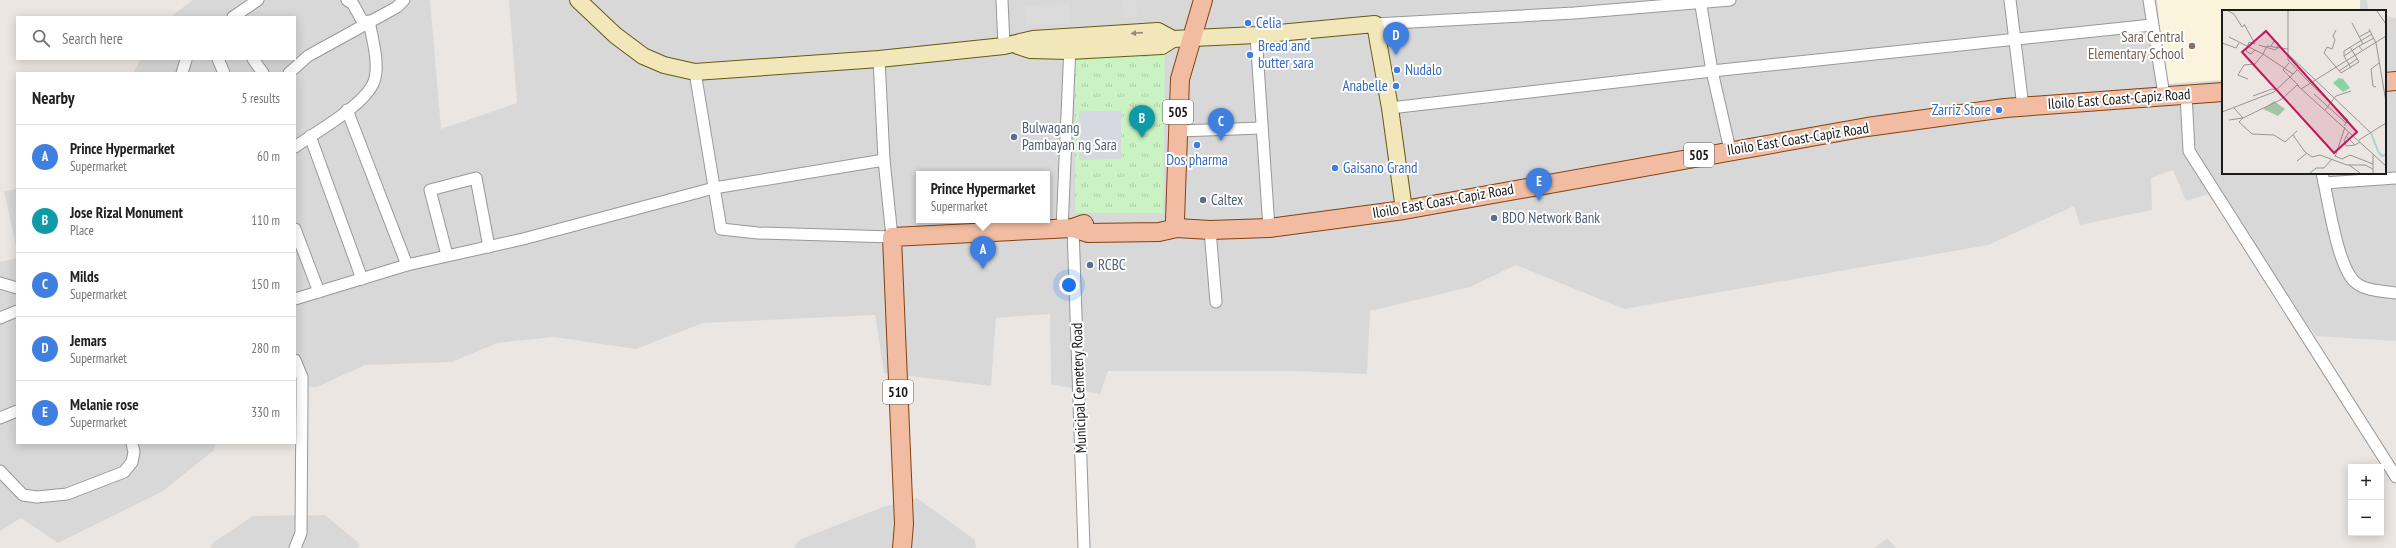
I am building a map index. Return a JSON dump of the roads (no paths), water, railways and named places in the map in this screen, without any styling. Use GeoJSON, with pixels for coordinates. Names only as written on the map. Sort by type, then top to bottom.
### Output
{"type":"FeatureCollection","features":[{"type":"Feature","properties":{"kind":"main road","name":"505"},"geometry":{"type":"LineString","coordinates":[[1176,224],[1182,39],[1203,0]]}},
{"type":"Feature","properties":{"kind":"main road","name":"Iloilo East Coast-Capiz Road"},"geometry":{"type":"LineString","coordinates":[[892,236],[1068,228],[1088,234],[1159,232],[1176,224],[1210,230],[1269,228],[1404,210],[1730,150],[1866,127],[2023,107],[2164,95],[2222,92]]}},
{"type":"Feature","properties":{"kind":"main road","name":"510"},"geometry":{"type":"LineString","coordinates":[[892,236],[904,524],[902,548]]}},
{"type":"Feature","properties":{"kind":"street"},"geometry":{"type":"LineString","coordinates":[[234,16],[258,0]]}},
{"type":"Feature","properties":{"kind":"street"},"geometry":{"type":"LineString","coordinates":[[296,146],[362,98],[375,78],[375,57],[367,22],[352,4],[346,0]]}},
{"type":"Feature","properties":{"kind":"street"},"geometry":{"type":"LineString","coordinates":[[290,72],[308,56],[367,22],[397,7],[404,0]]}},
{"type":"Feature","properties":{"kind":"street"},"geometry":{"type":"LineString","coordinates":[[578,0],[615,35],[643,56],[664,65],[695,72],[880,59],[1010,45],[1030,50],[1071,45],[1162,46],[1182,39],[1256,35],[1375,24],[1574,13],[1700,1],[1730,0]]}},
{"type":"Feature","properties":{"kind":"street"},"geometry":{"type":"LineString","coordinates":[[1002,0],[1010,45]]}},
{"type":"Feature","properties":{"kind":"street"},"geometry":{"type":"LineString","coordinates":[[2010,0],[2023,107]]}},
{"type":"Feature","properties":{"kind":"street"},"geometry":{"type":"LineString","coordinates":[[2149,0],[2164,95]]}},
{"type":"Feature","properties":{"kind":"street"},"geometry":{"type":"LineString","coordinates":[[1700,1],[1712,70],[1730,150]]}},
{"type":"Feature","properties":{"kind":"street"},"geometry":{"type":"LineString","coordinates":[[1375,24],[1390,108],[1404,210]]}},
{"type":"Feature","properties":{"kind":"street"},"geometry":{"type":"LineString","coordinates":[[1390,108],[1712,70],[2152,25]]}},
{"type":"Feature","properties":{"kind":"street"},"geometry":{"type":"LineString","coordinates":[[1256,35],[1269,228]]}},
{"type":"Feature","properties":{"kind":"street","name":"Municipal Cemetery Road"},"geometry":{"type":"LineString","coordinates":[[1071,45],[1068,228],[1084,548]]}},
{"type":"Feature","properties":{"kind":"street"},"geometry":{"type":"LineString","coordinates":[[695,72],[719,225],[721,229],[727,231],[892,236],[884,160],[880,59]]}},
{"type":"Feature","properties":{"kind":"street"},"geometry":{"type":"LineString","coordinates":[[182,72],[186,60]]}},
{"type":"Feature","properties":{"kind":"street"},"geometry":{"type":"LineString","coordinates":[[218,60],[224,72]]}},
{"type":"Feature","properties":{"kind":"street"},"geometry":{"type":"LineString","coordinates":[[254,60],[262,72]]}},
{"type":"Feature","properties":{"kind":"street"},"geometry":{"type":"LineString","coordinates":[[2186,94],[2189,151],[2396,477]]}},
{"type":"Feature","properties":{"kind":"street"},"geometry":{"type":"LineString","coordinates":[[347,110],[407,265]]}},
{"type":"Feature","properties":{"kind":"street"},"geometry":{"type":"LineString","coordinates":[[1178,131],[1262,128]]}},
{"type":"Feature","properties":{"kind":"street"},"geometry":{"type":"LineString","coordinates":[[310,136],[362,279]]}},
{"type":"Feature","properties":{"kind":"street"},"geometry":{"type":"LineString","coordinates":[[296,299],[407,265],[489,247],[714,188],[884,160]]}},
{"type":"Feature","properties":{"kind":"street"},"geometry":{"type":"LineString","coordinates":[[447,255],[430,190],[476,178],[489,247]]}},
{"type":"Feature","properties":{"kind":"street"},"geometry":{"type":"LineString","coordinates":[[2396,178],[2323,178],[2343,266],[2354,282],[2365,288],[2396,293]]}},
{"type":"Feature","properties":{"kind":"street"},"geometry":{"type":"LineString","coordinates":[[1210,230],[1216,302]]}},
{"type":"Feature","properties":{"kind":"street"},"geometry":{"type":"LineString","coordinates":[[296,232],[319,292]]}},
{"type":"Feature","properties":{"kind":"street"},"geometry":{"type":"LineString","coordinates":[[0,283],[16,288]]}},
{"type":"Feature","properties":{"kind":"street"},"geometry":{"type":"LineString","coordinates":[[0,318],[16,310]]}},
{"type":"Feature","properties":{"kind":"street"},"geometry":{"type":"LineString","coordinates":[[295,548],[301,533],[302,397],[302,377],[296,362]]}},
{"type":"Feature","properties":{"kind":"street"},"geometry":{"type":"LineString","coordinates":[[0,418],[16,411]]}},
{"type":"Feature","properties":{"kind":"street"},"geometry":{"type":"LineString","coordinates":[[0,472],[23,495],[37,498],[67,494],[124,472],[132,462],[134,452],[132,444]]}},
{"type":"Feature","properties":{"kind":"place","name":"Celia"},"geometry":{"type":"Point","coordinates":[1248,23]}},
{"type":"Feature","properties":{"kind":"place","name":"Sara Central Elementary School"},"geometry":{"type":"Point","coordinates":[2192,46]}},
{"type":"Feature","properties":{"kind":"place","name":"Bread and butter sara"},"geometry":{"type":"Point","coordinates":[1250,55]}},
{"type":"Feature","properties":{"kind":"place","name":"Jemars"},"geometry":{"type":"Point","coordinates":[1396,55]}},
{"type":"Feature","properties":{"kind":"place","name":"Nudalo"},"geometry":{"type":"Point","coordinates":[1397,70]}},
{"type":"Feature","properties":{"kind":"place","name":"Anabelle"},"geometry":{"type":"Point","coordinates":[1396,86]}},
{"type":"Feature","properties":{"kind":"place","name":"Zarriz Store"},"geometry":{"type":"Point","coordinates":[1999,110]}},
{"type":"Feature","properties":{"kind":"place","name":"Bulwagang Pambayan ng Sara"},"geometry":{"type":"Point","coordinates":[1014,137]}},
{"type":"Feature","properties":{"kind":"place","name":"Jose Rizal Monument"},"geometry":{"type":"Point","coordinates":[1142,138]}},
{"type":"Feature","properties":{"kind":"place","name":"Milds"},"geometry":{"type":"Point","coordinates":[1221,141]}},
{"type":"Feature","properties":{"kind":"place","name":"Dos pharma"},"geometry":{"type":"Point","coordinates":[1197,145]}},
{"type":"Feature","properties":{"kind":"place","name":"Gaisano Grand"},"geometry":{"type":"Point","coordinates":[1335,168]}},
{"type":"Feature","properties":{"kind":"place","name":"Caltex"},"geometry":{"type":"Point","coordinates":[1203,200]}},
{"type":"Feature","properties":{"kind":"place","name":"Melanie rose"},"geometry":{"type":"Point","coordinates":[1539,201]}},
{"type":"Feature","properties":{"kind":"place","name":"BDO Network Bank"},"geometry":{"type":"Point","coordinates":[1494,218]}},
{"type":"Feature","properties":{"kind":"place","name":"RCBC"},"geometry":{"type":"Point","coordinates":[1090,265]}},
{"type":"Feature","properties":{"kind":"place","name":"Prince Hypermarket"},"geometry":{"type":"Point","coordinates":[983,269]}}]}
